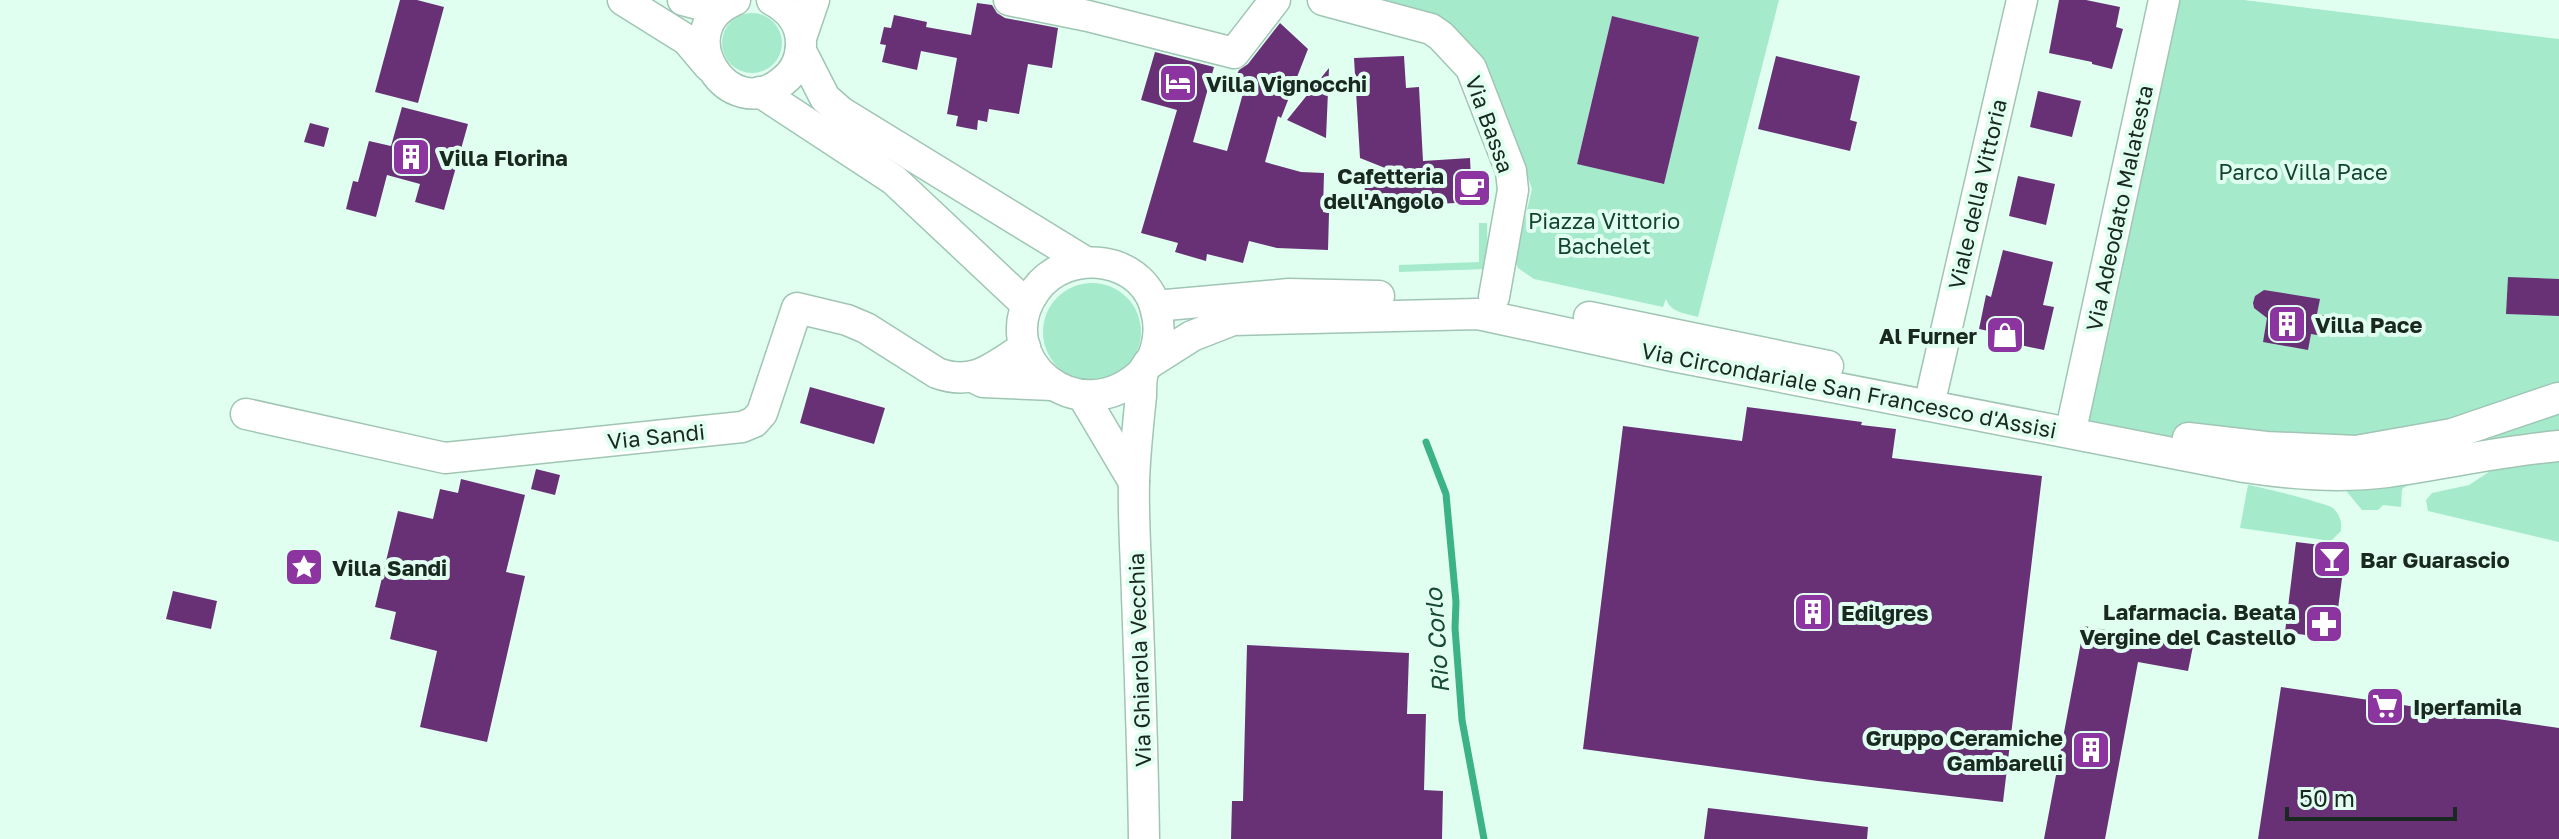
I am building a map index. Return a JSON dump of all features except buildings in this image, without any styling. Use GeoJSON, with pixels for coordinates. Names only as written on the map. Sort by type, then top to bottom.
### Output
{"type":"FeatureCollection","features":[{"type":"Feature","properties":{"kind":"street"},"geometry":{"type":"LineString","coordinates":[[623,0],[687,40],[718,78],[744,92],[760,92],[779,85],[787,78],[798,61],[814,0]]}},
{"type":"Feature","properties":{"kind":"street"},"geometry":{"type":"LineString","coordinates":[[683,0],[698,4],[732,1]]}},
{"type":"Feature","properties":{"kind":"street"},"geometry":{"type":"LineString","coordinates":[[772,0],[793,17],[801,45],[825,98],[841,112],[1084,261]]}},
{"type":"Feature","properties":{"kind":"street"},"geometry":{"type":"LineString","coordinates":[[1009,0],[1088,16],[1234,53],[1275,0]]}},
{"type":"Feature","properties":{"kind":"street","name":"Via Bassa"},"geometry":{"type":"LineString","coordinates":[[1323,0],[1431,29],[1471,68],[1511,171],[1513,190],[1494,297]]}},
{"type":"Feature","properties":{"kind":"street","name":"Viale della Vittoria"},"geometry":{"type":"LineString","coordinates":[[1933,388],[2022,0]]}},
{"type":"Feature","properties":{"kind":"street","name":"Via Adeodato Malatesta"},"geometry":{"type":"LineString","coordinates":[[2074,416],[2164,0]]}},
{"type":"Feature","properties":{"kind":"street"},"geometry":{"type":"LineString","coordinates":[[709,66],[705,42],[707,30],[720,9],[732,1]]}},
{"type":"Feature","properties":{"kind":"street"},"geometry":{"type":"LineString","coordinates":[[760,92],[894,180],[1027,305]]}},
{"type":"Feature","properties":{"kind":"street"},"geometry":{"type":"LineString","coordinates":[[1083,396],[1053,385],[1032,362],[1025,347],[1023,324],[1027,305],[1035,290],[1050,275],[1067,265],[1084,261],[1105,263],[1125,270],[1140,283],[1155,306],[1158,336],[1146,368]]}},
{"type":"Feature","properties":{"kind":"street","name":"Via Circondariale San Francesco d'Assisi"},"geometry":{"type":"LineString","coordinates":[[1155,306],[1289,294],[1494,297],[2176,437],[2266,447],[2356,451],[2452,434],[2559,397],[2559,420]]}},
{"type":"Feature","properties":{"kind":"street","name":"Via Sandi"},"geometry":{"type":"LineString","coordinates":[[246,414],[445,458],[742,427],[754,422],[762,413],[797,308],[866,328],[937,373],[983,382],[1053,385]]}},
{"type":"Feature","properties":{"kind":"street","name":"Via Circondariale San Francesco d'Assisi"},"geometry":{"type":"LineString","coordinates":[[1083,396],[1118,391],[1192,336],[1233,320],[1478,314],[1700,362],[2293,474],[2384,472],[2497,452],[2559,446]]}},
{"type":"Feature","properties":{"kind":"street"},"geometry":{"type":"LineString","coordinates":[[975,378],[1025,347]]}},
{"type":"Feature","properties":{"kind":"street","name":"Via Ghiarola Vecchia"},"geometry":{"type":"LineString","coordinates":[[1144,839],[1134,482],[1146,368]]}},
{"type":"Feature","properties":{"kind":"street","name":"Via Ghiarola Vecchia"},"geometry":{"type":"LineString","coordinates":[[1083,396],[1134,482]]}},
{"type":"Feature","properties":{"kind":"green space","name":"Piazza Vittorio Bachelet"},"geometry":{"type":"Polygon","coordinates":[[[1385,0],[1779,0],[1698,317],[1675,310],[1666,299],[1663,307],[1534,279],[1518,268],[1515,260],[1532,189],[1493,81],[1480,60],[1383,4],[1385,0]],[[1612,16],[1577,163],[1663,184],[1699,37],[1612,16]]]}},
{"type":"Feature","properties":{"kind":"green space","name":"Parco Villa Pace"},"geometry":{"type":"Polygon","coordinates":[[[2168,0],[2244,0],[2559,39],[2559,449],[2501,437],[2366,461],[2217,451],[2079,425],[2168,0]]]}},
{"type":"Feature","properties":{"kind":"green space"},"geometry":{"type":"Polygon","coordinates":[[[752,13],[764,15],[773,22],[780,31],[780,55],[773,64],[764,71],[752,73],[740,71],[731,64],[724,55],[722,43],[724,31],[731,22],[740,15],[752,13]]]}},
{"type":"Feature","properties":{"kind":"green space"},"geometry":{"type":"Polygon","coordinates":[[[1479,223],[1487,223],[1488,269],[1399,272],[1399,265],[1479,262],[1479,223]]]}},
{"type":"Feature","properties":{"kind":"green space"},"geometry":{"type":"Polygon","coordinates":[[[1092,283],[1111,287],[1127,297],[1137,313],[1141,332],[1137,351],[1127,367],[1111,377],[1092,381],[1073,377],[1057,367],[1047,351],[1043,332],[1047,313],[1057,297],[1073,287],[1092,283]]]}},
{"type":"Feature","properties":{"kind":"green space"},"geometry":{"type":"Polygon","coordinates":[[[2559,461],[2559,542],[2428,511],[2426,500],[2432,493],[2469,485],[2495,468],[2559,461]]]}},
{"type":"Feature","properties":{"kind":"green space"},"geometry":{"type":"Polygon","coordinates":[[[2417,479],[2402,489],[2401,507],[2383,505],[2378,510],[2362,510],[2343,487],[2417,479]]]}},
{"type":"Feature","properties":{"kind":"green space"},"geometry":{"type":"Polygon","coordinates":[[[2248,485],[2333,508],[2340,519],[2341,531],[2331,541],[2240,528],[2248,485]]]}},
{"type":"Feature","properties":{"kind":"waterway","name":"Rio Corlo"},"geometry":{"type":"LineString","coordinates":[[1426,442],[1446,494],[1462,720],[1484,839]]}},
{"type":"Feature","properties":{"kind":"place","name":"Villa Vignocchi"},"geometry":{"type":"Point","coordinates":[1178,83]}},
{"type":"Feature","properties":{"kind":"place","name":"Villa Florina"},"geometry":{"type":"Point","coordinates":[411,157]}},
{"type":"Feature","properties":{"kind":"place","name":"Cafetteria dell'Angolo"},"geometry":{"type":"Point","coordinates":[1472,188]}},
{"type":"Feature","properties":{"kind":"place","name":"Villa Pace"},"geometry":{"type":"Point","coordinates":[2287,324]}},
{"type":"Feature","properties":{"kind":"place","name":"Al Furner"},"geometry":{"type":"Point","coordinates":[2005,335]}},
{"type":"Feature","properties":{"kind":"place","name":"Bar Guarascio"},"geometry":{"type":"Point","coordinates":[2332,559]}},
{"type":"Feature","properties":{"kind":"place","name":"Villa Sandi"},"geometry":{"type":"Point","coordinates":[304,567]}},
{"type":"Feature","properties":{"kind":"place","name":"Edilgres"},"geometry":{"type":"Point","coordinates":[1813,612]}},
{"type":"Feature","properties":{"kind":"place","name":"Lafarmacia. Beata Vergine del Castello"},"geometry":{"type":"Point","coordinates":[2324,624]}},
{"type":"Feature","properties":{"kind":"place","name":"Iperfamila"},"geometry":{"type":"Point","coordinates":[2385,706]}},
{"type":"Feature","properties":{"kind":"place","name":"Gruppo Ceramiche Gambarelli"},"geometry":{"type":"Point","coordinates":[2091,750]}}]}
